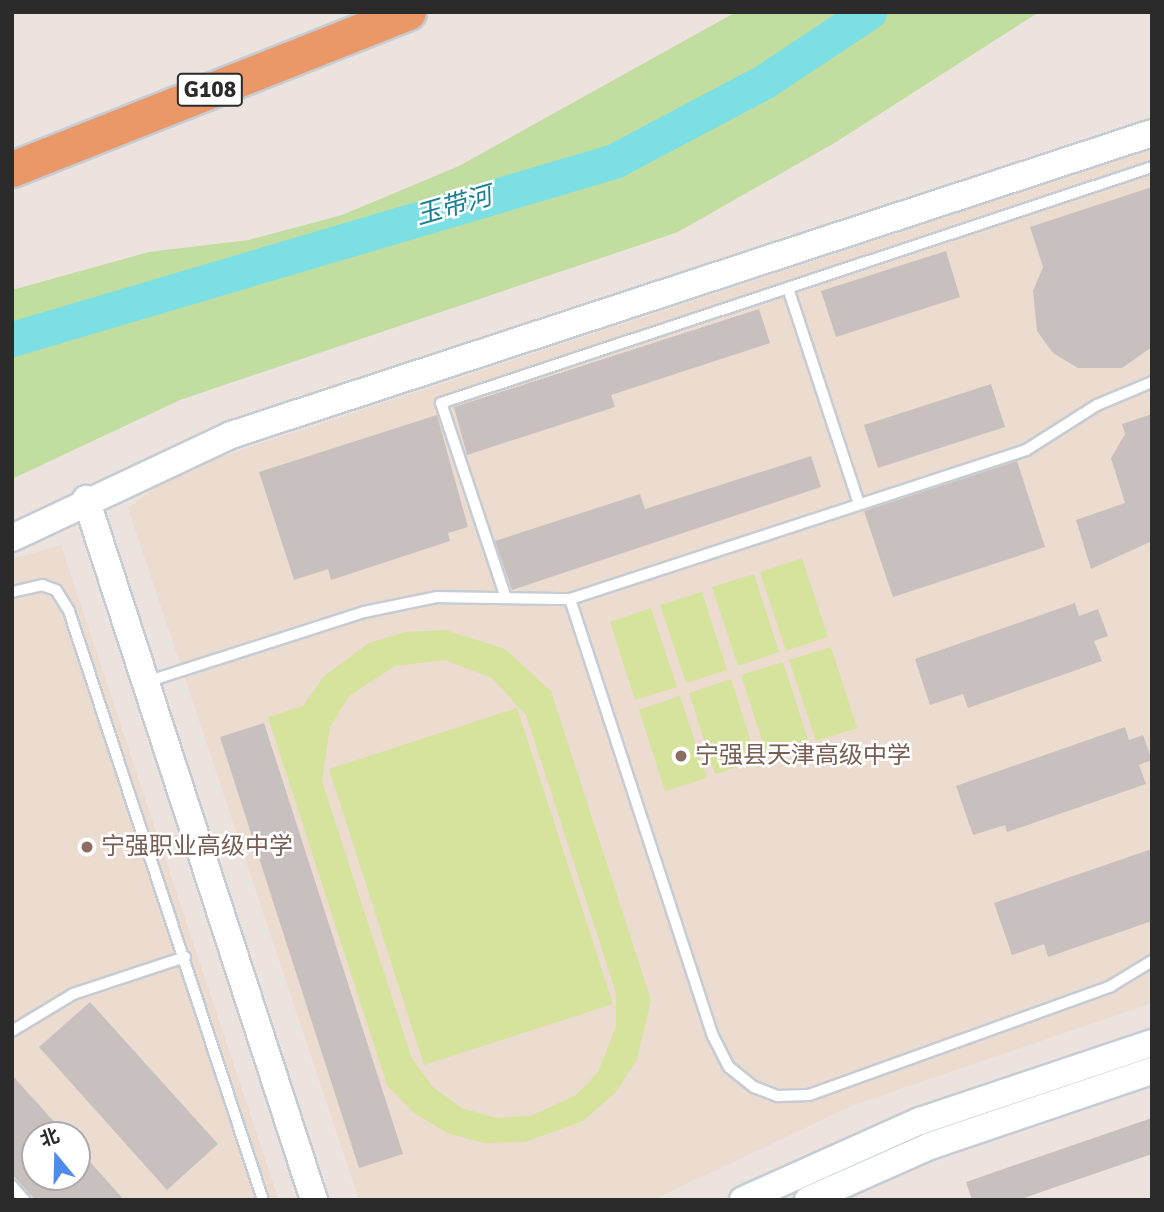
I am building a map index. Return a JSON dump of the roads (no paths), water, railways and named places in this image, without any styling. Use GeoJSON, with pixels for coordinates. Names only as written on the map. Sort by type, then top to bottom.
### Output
{"type":"FeatureCollection","features":[{"type":"Feature","properties":{"kind":"highway","name":"G108"},"geometry":{"type":"LineString","coordinates":[[12,169],[408,12]]}},
{"type":"Feature","properties":{"kind":"street"},"geometry":{"type":"LineString","coordinates":[[12,538],[86,499],[231,435],[1152,133]]}},
{"type":"Feature","properties":{"kind":"street"},"geometry":{"type":"LineString","coordinates":[[86,499],[314,1200]]}},
{"type":"Feature","properties":{"kind":"street"},"geometry":{"type":"LineString","coordinates":[[743,1200],[920,1121],[1152,1043]]}},
{"type":"Feature","properties":{"kind":"street"},"geometry":{"type":"LineString","coordinates":[[808,1200],[930,1146],[1152,1071]]}},
{"type":"Feature","properties":{"kind":"lane"},"geometry":{"type":"LineString","coordinates":[[505,595],[441,403],[1152,167]]}},
{"type":"Feature","properties":{"kind":"lane"},"geometry":{"type":"LineString","coordinates":[[788,288],[859,504]]}},
{"type":"Feature","properties":{"kind":"lane"},"geometry":{"type":"LineString","coordinates":[[146,682],[364,612],[437,597],[505,595],[570,599],[1026,450],[1097,405],[1152,382]]}},
{"type":"Feature","properties":{"kind":"lane"},"geometry":{"type":"LineString","coordinates":[[12,592],[41,585],[56,590],[69,611],[263,1200]]}},
{"type":"Feature","properties":{"kind":"lane"},"geometry":{"type":"LineString","coordinates":[[570,599],[713,1036],[729,1066],[754,1087],[778,1096],[809,1095],[1111,986],[1152,961]]}},
{"type":"Feature","properties":{"kind":"lane"},"geometry":{"type":"LineString","coordinates":[[12,1031],[73,994],[185,957]]}},
{"type":"Feature","properties":{"kind":"lane"},"geometry":{"type":"LineString","coordinates":[[12,1186],[24,1200]]}},
{"type":"Feature","properties":{"kind":"waterway","name":"玉带河"},"geometry":{"type":"LineString","coordinates":[[12,339],[614,161],[765,81],[869,12]]}},
{"type":"Feature","properties":{"kind":"place","name":"宁强县天津高级中学"},"geometry":{"type":"Point","coordinates":[681,756]}},
{"type":"Feature","properties":{"kind":"place","name":"宁强职业高级中学"},"geometry":{"type":"Point","coordinates":[87,847]}}]}
